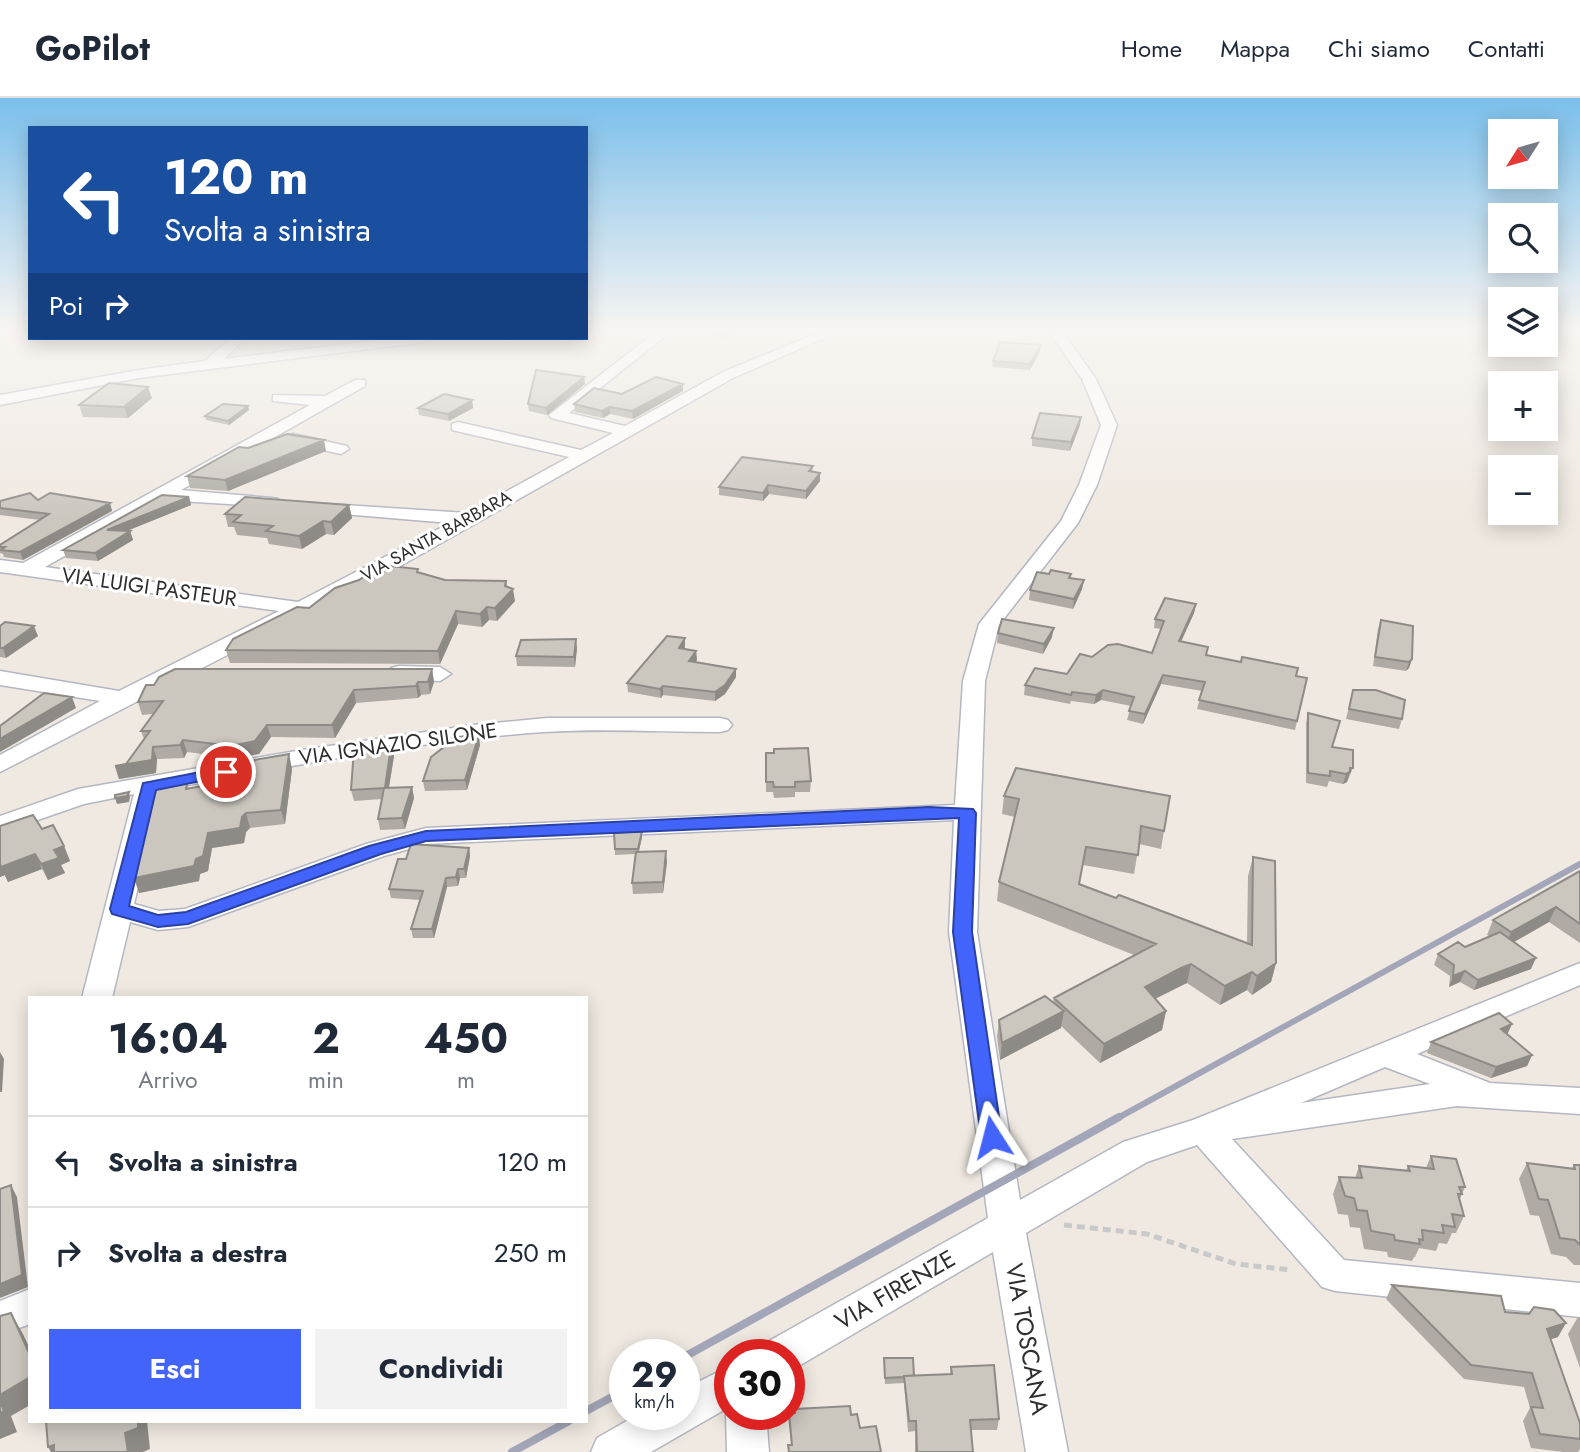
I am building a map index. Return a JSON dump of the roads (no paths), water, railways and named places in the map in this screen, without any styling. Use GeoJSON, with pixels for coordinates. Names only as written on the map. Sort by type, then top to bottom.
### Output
{"type":"FeatureCollection","features":[{"type":"Feature","properties":{"kind":"street"},"geometry":{"type":"LineString","coordinates":[[0,400],[40,393]]}},
{"type":"Feature","properties":{"kind":"street"},"geometry":{"type":"LineString","coordinates":[[27,569],[342,393]]}},
{"type":"Feature","properties":{"kind":"street"},"geometry":{"type":"LineString","coordinates":[[585,393],[557,415],[626,431]]}},
{"type":"Feature","properties":{"kind":"street","name":"VIA SANTA BARBARA"},"geometry":{"type":"LineString","coordinates":[[0,765],[122,698],[395,561],[694,393]]}},
{"type":"Feature","properties":{"kind":"street","name":"VIA TOSCANA"},"geometry":{"type":"LineString","coordinates":[[1047,1452],[1007,1226],[962,932],[967,813],[974,681],[989,624],[1069,523],[1088,485],[1110,425],[1095,393]]}},
{"type":"Feature","properties":{"kind":"street"},"geometry":{"type":"LineString","coordinates":[[278,398],[328,401]]}},
{"type":"Feature","properties":{"kind":"street"},"geometry":{"type":"LineString","coordinates":[[458,427],[581,456]]}},
{"type":"Feature","properties":{"kind":"street"},"geometry":{"type":"LineString","coordinates":[[269,434],[341,449]]}},
{"type":"Feature","properties":{"kind":"street"},"geometry":{"type":"LineString","coordinates":[[161,494],[468,519]]}},
{"type":"Feature","properties":{"kind":"street","name":"VIA LUIGI PASTEUR"},"geometry":{"type":"LineString","coordinates":[[0,566],[298,608]]}},
{"type":"Feature","properties":{"kind":"street"},"geometry":{"type":"LineString","coordinates":[[173,672],[225,671]]}},
{"type":"Feature","properties":{"kind":"street"},"geometry":{"type":"LineString","coordinates":[[373,673],[440,674]]}},
{"type":"Feature","properties":{"kind":"street"},"geometry":{"type":"LineString","coordinates":[[0,678],[122,698]]}},
{"type":"Feature","properties":{"kind":"street","name":"VIA IGNAZIO SILONE"},"geometry":{"type":"LineString","coordinates":[[0,825],[78,797],[302,757],[473,732],[547,725],[720,725]]}},
{"type":"Feature","properties":{"kind":"street"},"geometry":{"type":"LineString","coordinates":[[97,996],[149,786]]}},
{"type":"Feature","properties":{"kind":"street"},"geometry":{"type":"LineString","coordinates":[[119,909],[158,921],[188,918],[375,850],[426,836],[929,812],[967,813]]}},
{"type":"Feature","properties":{"kind":"street"},"geometry":{"type":"LineString","coordinates":[[1203,1130],[1580,973]]}},
{"type":"Feature","properties":{"kind":"street"},"geometry":{"type":"LineString","coordinates":[[1384,1054],[1494,1095]]}},
{"type":"Feature","properties":{"kind":"street"},"geometry":{"type":"LineString","coordinates":[[1203,1130],[1457,1093],[1580,1101]]}},
{"type":"Feature","properties":{"kind":"street"},"geometry":{"type":"LineString","coordinates":[[1203,1130],[1335,1275],[1580,1300]]}},
{"type":"Feature","properties":{"kind":"street","name":"VIA FIRENZE"},"geometry":{"type":"LineString","coordinates":[[805,1341],[1135,1152],[1203,1130]]}},
{"type":"Feature","properties":{"kind":"street"},"geometry":{"type":"LineString","coordinates":[[0,1318],[28,1307]]}},
{"type":"Feature","properties":{"kind":"street"},"geometry":{"type":"LineString","coordinates":[[612,1452],[650,1430]]}},
{"type":"Feature","properties":{"kind":"street"},"geometry":{"type":"LineString","coordinates":[[747,1430],[748,1452]]}},
{"type":"Feature","properties":{"kind":"railway"},"geometry":{"type":"LineString","coordinates":[[1116,1119],[1580,864]]}},
{"type":"Feature","properties":{"kind":"railway"},"geometry":{"type":"LineString","coordinates":[[700,1348],[1119,1117]]}},
{"type":"Feature","properties":{"kind":"railway"},"geometry":{"type":"LineString","coordinates":[[588,1410],[609,1399]]}},
{"type":"Feature","properties":{"kind":"railway"},"geometry":{"type":"LineString","coordinates":[[512,1452],[565,1423]]}}]}
